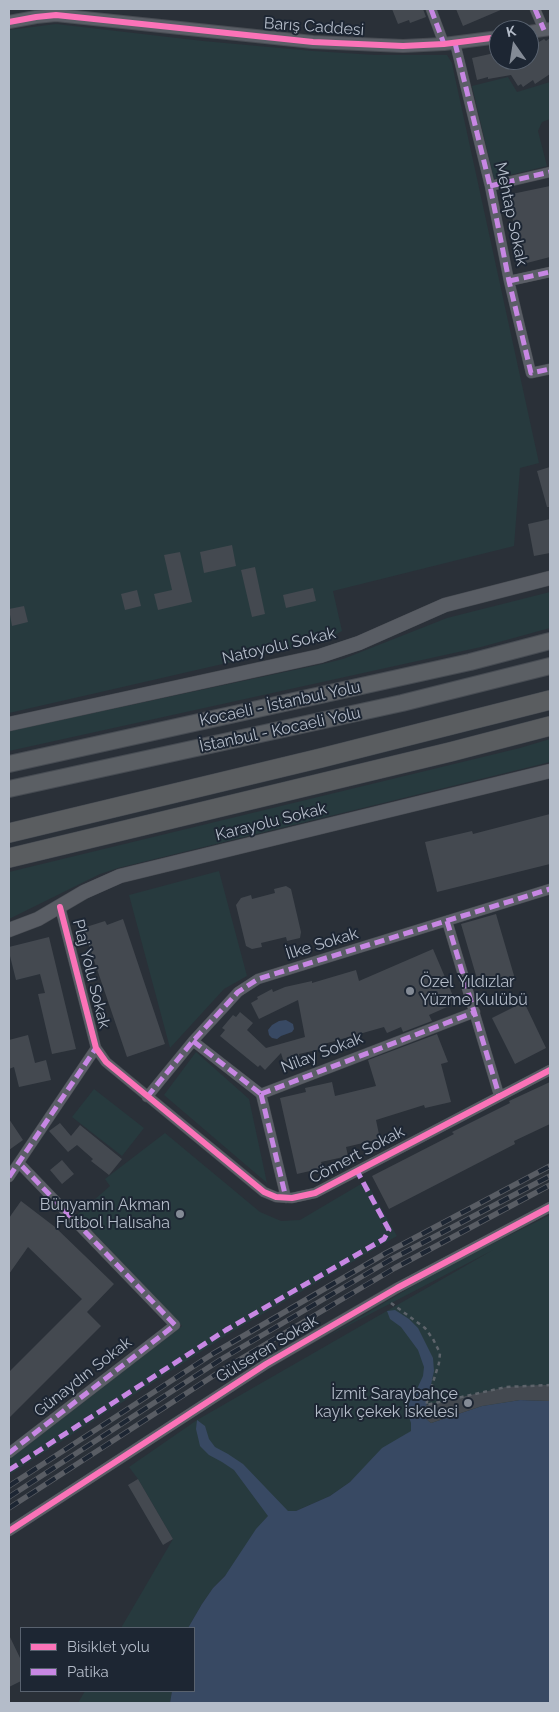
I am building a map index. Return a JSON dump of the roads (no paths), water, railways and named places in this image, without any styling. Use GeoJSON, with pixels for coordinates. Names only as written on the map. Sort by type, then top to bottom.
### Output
{"type":"FeatureCollection","features":[{"type":"Feature","properties":{"kind":"highway","name":"Kocaeli - İstanbul Yolu"},"geometry":{"type":"LineString","coordinates":[[9,764],[470,662],[550,641]]}},
{"type":"Feature","properties":{"kind":"highway","name":"İstanbul - Kocaeli Yolu"},"geometry":{"type":"LineString","coordinates":[[9,789],[402,703],[550,666]]}},
{"type":"Feature","properties":{"kind":"highway"},"geometry":{"type":"LineString","coordinates":[[9,833],[321,758],[550,700]]}},
{"type":"Feature","properties":{"kind":"highway"},"geometry":{"type":"LineString","coordinates":[[9,858],[550,726]]}},
{"type":"Feature","properties":{"kind":"main road","name":"Natoyolu Sokak"},"geometry":{"type":"LineString","coordinates":[[9,724],[320,656],[359,643],[445,605],[550,578]]}},
{"type":"Feature","properties":{"kind":"main road","name":"Karayolu Sokak"},"geometry":{"type":"LineString","coordinates":[[9,930],[24,925],[60,907],[97,885],[120,876],[550,771]]}},
{"type":"Feature","properties":{"kind":"street","name":"Mehtap Sokak"},"geometry":{"type":"LineString","coordinates":[[431,9],[450,44],[490,186],[531,373],[550,369]]}},
{"type":"Feature","properties":{"kind":"street"},"geometry":{"type":"LineString","coordinates":[[535,9],[547,29]]}},
{"type":"Feature","properties":{"kind":"street","name":"Barış Caddesi"},"geometry":{"type":"LineString","coordinates":[[9,22],[56,15],[312,42],[403,46],[450,44],[489,38]]}},
{"type":"Feature","properties":{"kind":"street"},"geometry":{"type":"LineString","coordinates":[[490,186],[550,172]]}},
{"type":"Feature","properties":{"kind":"street"},"geometry":{"type":"LineString","coordinates":[[510,281],[550,272]]}},
{"type":"Feature","properties":{"kind":"street","name":"İlke Sokak"},"geometry":{"type":"LineString","coordinates":[[147,1097],[193,1041],[238,992],[258,979],[550,889]]}},
{"type":"Feature","properties":{"kind":"street","name":"Plaj Yolu Sokak"},"geometry":{"type":"LineString","coordinates":[[9,1178],[96,1048],[60,907]]}},
{"type":"Feature","properties":{"kind":"street"},"geometry":{"type":"LineString","coordinates":[[447,921],[499,1095]]}},
{"type":"Feature","properties":{"kind":"street","name":"Nilay Sokak"},"geometry":{"type":"LineString","coordinates":[[261,1094],[475,1012]]}},
{"type":"Feature","properties":{"kind":"street"},"geometry":{"type":"LineString","coordinates":[[193,1041],[261,1094],[286,1198]]}},
{"type":"Feature","properties":{"kind":"street","name":"Cömert Sokak"},"geometry":{"type":"LineString","coordinates":[[96,1048],[106,1062],[264,1192],[276,1197],[286,1198],[304,1197],[315,1193],[499,1095],[550,1070]]}},
{"type":"Feature","properties":{"kind":"street","name":"Günaydın Sokak"},"geometry":{"type":"LineString","coordinates":[[9,1453],[175,1325],[19,1163]]}},
{"type":"Feature","properties":{"kind":"street","name":"Gülseren Sokak"},"geometry":{"type":"LineString","coordinates":[[9,1531],[266,1364],[386,1294],[550,1207]]}},
{"type":"Feature","properties":{"kind":"water"},"geometry":{"type":"Polygon","coordinates":[[[286,1020],[293,1024],[294,1029],[292,1032],[277,1039],[272,1038],[268,1030],[279,1021],[286,1020]]]}},
{"type":"Feature","properties":{"kind":"water"},"geometry":{"type":"Polygon","coordinates":[[[395,1310],[409,1319],[418,1328],[433,1358],[434,1371],[424,1417],[431,1423],[482,1406],[520,1400],[550,1401],[550,1703],[170,1703],[172,1692],[195,1692],[195,1627],[189,1627],[213,1588],[225,1576],[256,1529],[268,1516],[234,1470],[209,1455],[200,1446],[196,1429],[197,1420],[205,1426],[209,1439],[215,1447],[243,1464],[288,1511],[296,1511],[330,1496],[350,1482],[382,1448],[411,1431],[411,1423],[407,1411],[409,1403],[423,1376],[424,1367],[418,1350],[401,1327],[390,1319],[387,1311],[395,1310]]]}},
{"type":"Feature","properties":{"kind":"railway"},"geometry":{"type":"LineString","coordinates":[[9,1486],[214,1353],[386,1253],[550,1166]]}},
{"type":"Feature","properties":{"kind":"railway"},"geometry":{"type":"LineString","coordinates":[[9,1497],[220,1360],[390,1260],[550,1176]]}},
{"type":"Feature","properties":{"kind":"railway"},"geometry":{"type":"LineString","coordinates":[[9,1508],[227,1367],[395,1268],[550,1185]]}},
{"type":"Feature","properties":{"kind":"place","name":"Özel Yıldızlar Yüzme Kulübü"},"geometry":{"type":"Point","coordinates":[410,991]}},
{"type":"Feature","properties":{"kind":"place","name":"Bünyamin Akman Futbol Halısaha"},"geometry":{"type":"Point","coordinates":[180,1214]}},
{"type":"Feature","properties":{"kind":"place","name":"İzmit Saraybahçe kayık çekek iskelesi"},"geometry":{"type":"Point","coordinates":[468,1403]}}]}
